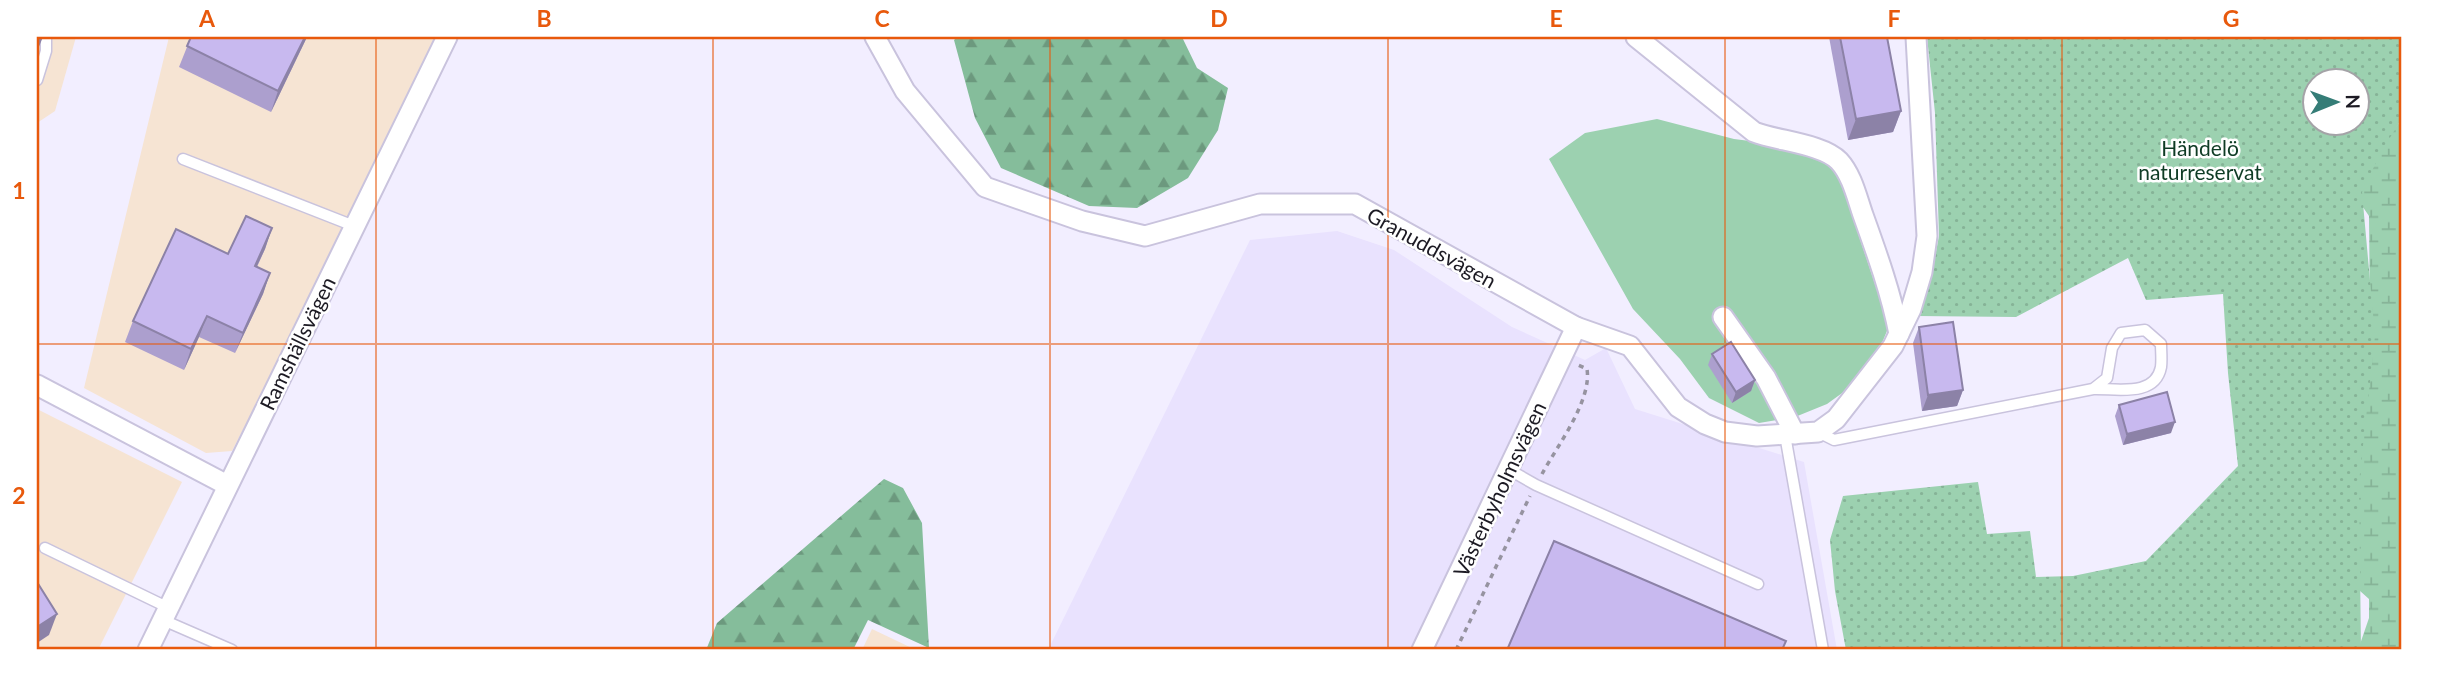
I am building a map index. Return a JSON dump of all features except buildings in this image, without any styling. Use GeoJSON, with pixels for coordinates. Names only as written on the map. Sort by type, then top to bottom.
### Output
{"type":"FeatureCollection","features":[{"type":"Feature","properties":{"kind":"street","name":"Ramshällsvägen"},"geometry":{"type":"LineString","coordinates":[[148,650],[447,37]]}},
{"type":"Feature","properties":{"kind":"street","name":"Granuddsvägen"},"geometry":{"type":"LineString","coordinates":[[876,37],[905,91],[985,187],[1082,221],[1145,236],[1260,204],[1355,204],[1576,327],[1630,346],[1678,407],[1705,424],[1725,432],[1757,436],[1818,432]]}},
{"type":"Feature","properties":{"kind":"street"},"geometry":{"type":"LineString","coordinates":[[1636,37],[1754,132],[1775,140],[1813,146],[1839,161],[1854,188],[1883,273],[1899,334]]}},
{"type":"Feature","properties":{"kind":"street"},"geometry":{"type":"LineString","coordinates":[[1818,432],[1836,419],[1893,346],[1911,309],[1922,272],[1927,236],[1916,37]]}},
{"type":"Feature","properties":{"kind":"street"},"geometry":{"type":"LineString","coordinates":[[1723,317],[1766,378],[1790,435]]}},
{"type":"Feature","properties":{"kind":"street","name":"Västerbyholmsvägen"},"geometry":{"type":"LineString","coordinates":[[1422,650],[1576,327]]}},
{"type":"Feature","properties":{"kind":"street"},"geometry":{"type":"LineString","coordinates":[[37,385],[227,485]]}},
{"type":"Feature","properties":{"kind":"lane"},"geometry":{"type":"LineString","coordinates":[[37,80],[46,51],[46,37]]}},
{"type":"Feature","properties":{"kind":"lane"},"geometry":{"type":"LineString","coordinates":[[183,159],[354,226]]}},
{"type":"Feature","properties":{"kind":"lane"},"geometry":{"type":"LineString","coordinates":[[1818,432],[1834,440],[2093,389],[2135,391],[2152,382],[2161,369],[2161,344],[2146,330],[2121,333],[2112,348],[2106,378],[2093,389]]}},
{"type":"Feature","properties":{"kind":"lane"},"geometry":{"type":"LineString","coordinates":[[1790,435],[1823,650]]}},
{"type":"Feature","properties":{"kind":"lane"},"geometry":{"type":"LineString","coordinates":[[1508,470],[1758,584]]}},
{"type":"Feature","properties":{"kind":"lane"},"geometry":{"type":"LineString","coordinates":[[45,548],[232,650]]}},
{"type":"Feature","properties":{"kind":"shaded area"},"geometry":{"type":"Polygon","coordinates":[[[37,37],[76,37],[55,111],[37,123],[37,37]]]}},
{"type":"Feature","properties":{"kind":"shaded area"},"geometry":{"type":"Polygon","coordinates":[[[169,37],[439,37],[328,264],[232,451],[206,453],[84,388],[169,37]]]}},
{"type":"Feature","properties":{"kind":"shaded area"},"geometry":{"type":"Polygon","coordinates":[[[1337,231],[1394,250],[1512,327],[1585,360],[1606,348],[1635,409],[1804,462],[1837,650],[1048,650],[1250,240],[1337,231]]]}},
{"type":"Feature","properties":{"kind":"shaded area"},"geometry":{"type":"Polygon","coordinates":[[[37,409],[182,482],[98,650],[37,650],[37,409]]]}},
{"type":"Feature","properties":{"kind":"shaded area"},"geometry":{"type":"Polygon","coordinates":[[[872,629],[916,650],[862,650],[872,629]]]}},
{"type":"Feature","properties":{"kind":"green space"},"geometry":{"type":"Polygon","coordinates":[[[957,37],[1182,37],[1197,68],[1228,88],[1218,130],[1188,178],[1137,208],[1089,206],[1001,168],[975,118],[954,40],[957,37]]]}},
{"type":"Feature","properties":{"kind":"green space","name":"Händelö naturreservat"},"geometry":{"type":"Polygon","coordinates":[[[1927,37],[2401,37],[2401,120],[2381,152],[2362,192],[2375,336],[2359,482],[2361,650],[1846,650],[1835,591],[1830,540],[1843,496],[1978,482],[1987,534],[2030,531],[2036,577],[2073,576],[2146,561],[2238,466],[2223,294],[2146,300],[2128,258],[2016,317],[1914,318],[1930,283],[1939,236],[1935,113],[1927,37]]]}},
{"type":"Feature","properties":{"kind":"green space"},"geometry":{"type":"Polygon","coordinates":[[[1657,119],[1734,139],[1799,147],[1832,164],[1843,188],[1889,326],[1882,343],[1856,383],[1827,404],[1795,417],[1759,423],[1709,398],[1680,359],[1633,309],[1549,159],[1585,133],[1657,119]]]}},
{"type":"Feature","properties":{"kind":"green space"},"geometry":{"type":"Polygon","coordinates":[[[2401,121],[2401,650],[2358,650],[2369,618],[2369,599],[2350,582],[2370,317],[2369,216],[2356,197],[2356,172],[2401,121]]]}},
{"type":"Feature","properties":{"kind":"green space"},"geometry":{"type":"Polygon","coordinates":[[[884,479],[903,488],[922,523],[929,648],[868,620],[853,650],[706,650],[717,623],[884,479]]]}}]}
